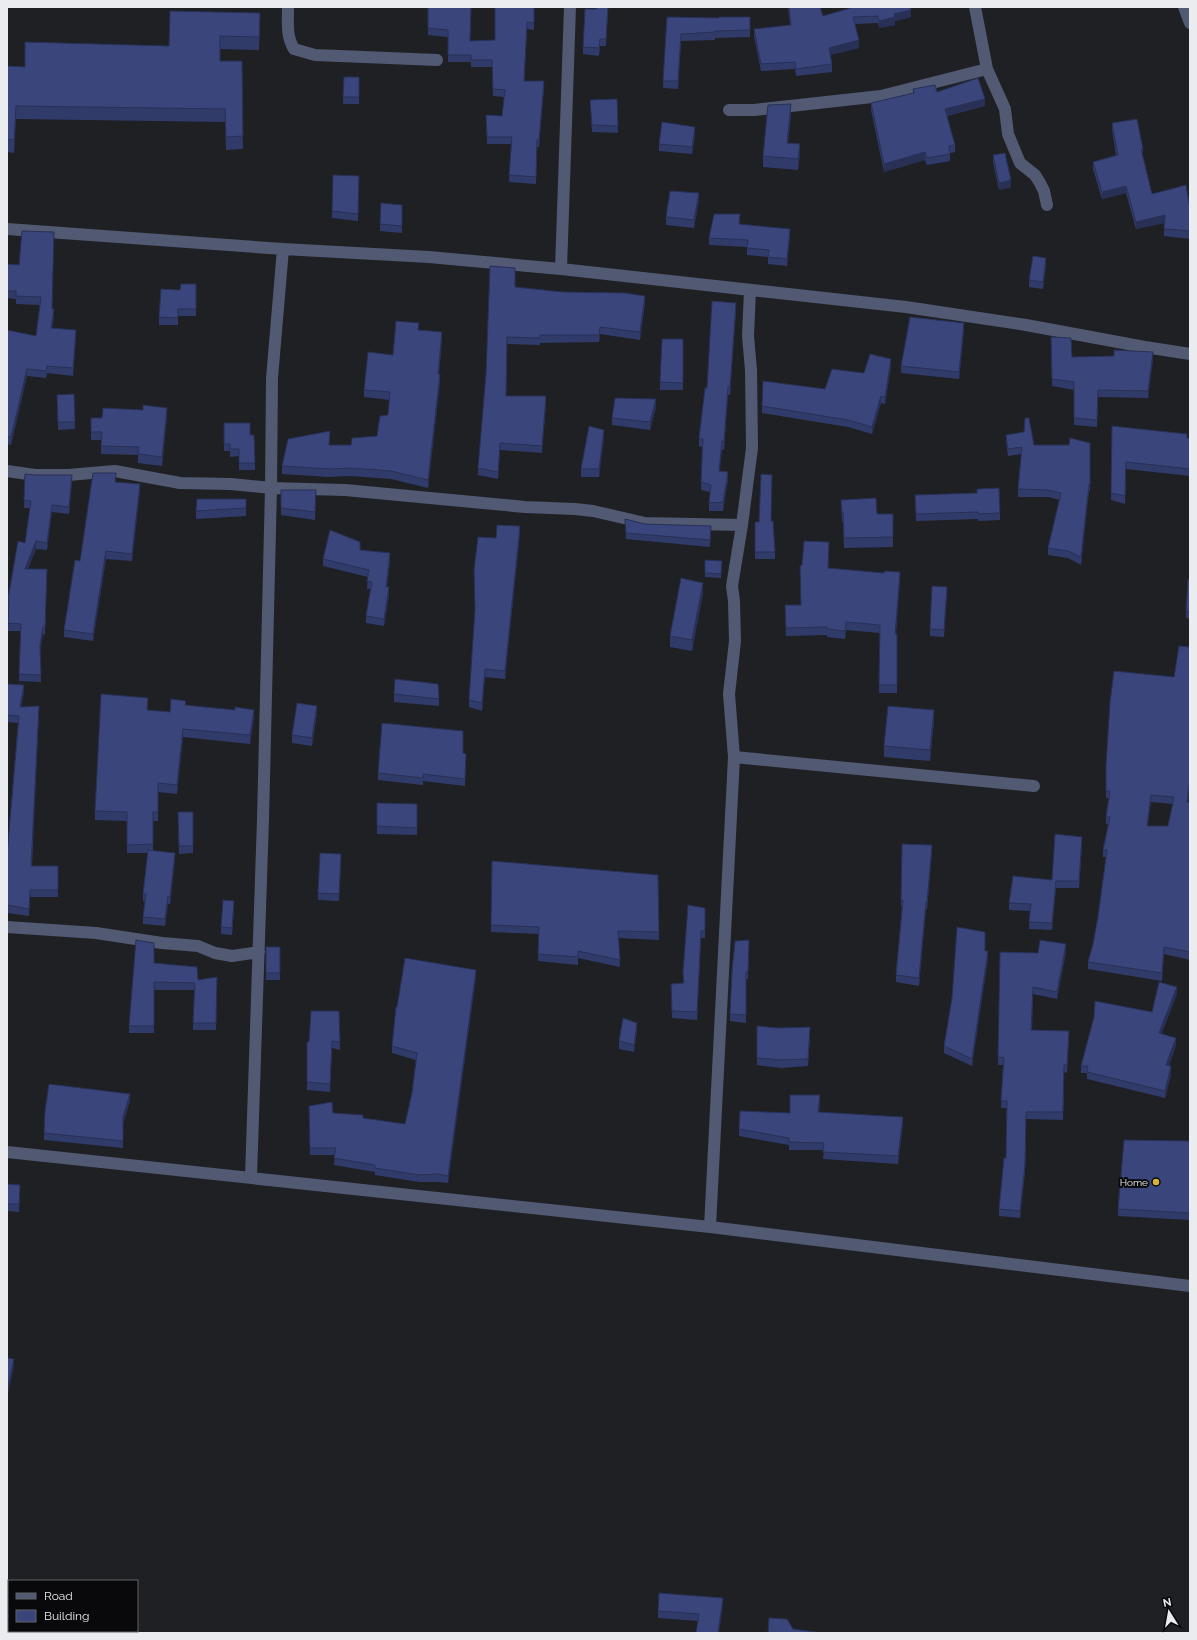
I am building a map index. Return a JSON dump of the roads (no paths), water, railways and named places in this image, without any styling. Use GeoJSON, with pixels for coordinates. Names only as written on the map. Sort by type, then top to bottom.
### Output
{"type":"FeatureCollection","features":[{"type":"Feature","properties":{"kind":"street"},"geometry":{"type":"LineString","coordinates":[[288,7],[288,36],[289,42],[294,49],[315,56],[437,60]]}},
{"type":"Feature","properties":{"kind":"street"},"geometry":{"type":"LineString","coordinates":[[561,269],[570,7]]}},
{"type":"Feature","properties":{"kind":"street"},"geometry":{"type":"LineString","coordinates":[[975,7],[987,69],[1004,108],[1008,134],[1014,151],[1020,162],[1035,175],[1040,183],[1044,191],[1047,205]]}},
{"type":"Feature","properties":{"kind":"street"},"geometry":{"type":"LineString","coordinates":[[1184,7],[1190,23]]}},
{"type":"Feature","properties":{"kind":"street"},"geometry":{"type":"LineString","coordinates":[[729,110],[754,110],[881,96],[987,69]]}},
{"type":"Feature","properties":{"kind":"street"},"geometry":{"type":"LineString","coordinates":[[7,229],[284,249],[429,257],[561,269],[906,307],[1026,325],[1190,354]]}},
{"type":"Feature","properties":{"kind":"street"},"geometry":{"type":"LineString","coordinates":[[251,1177],[259,952],[271,488],[272,378],[284,249]]}},
{"type":"Feature","properties":{"kind":"street"},"geometry":{"type":"LineString","coordinates":[[710,1227],[734,757],[729,694],[735,641],[732,586],[752,448],[751,370],[748,336],[750,290]]}},
{"type":"Feature","properties":{"kind":"street"},"geometry":{"type":"LineString","coordinates":[[7,471],[35,475],[68,475],[115,471],[180,483],[344,490],[525,507],[575,509],[593,511],[645,523],[742,525]]}},
{"type":"Feature","properties":{"kind":"street"},"geometry":{"type":"LineString","coordinates":[[734,757],[1034,786]]}},
{"type":"Feature","properties":{"kind":"street"},"geometry":{"type":"LineString","coordinates":[[7,927],[96,933],[162,943],[198,946],[215,953],[232,956],[259,952]]}},
{"type":"Feature","properties":{"kind":"street"},"geometry":{"type":"LineString","coordinates":[[7,1152],[710,1227],[1190,1286]]}},
{"type":"Feature","properties":{"kind":"place","name":"Home"},"geometry":{"type":"Point","coordinates":[1156,1182]}}]}
